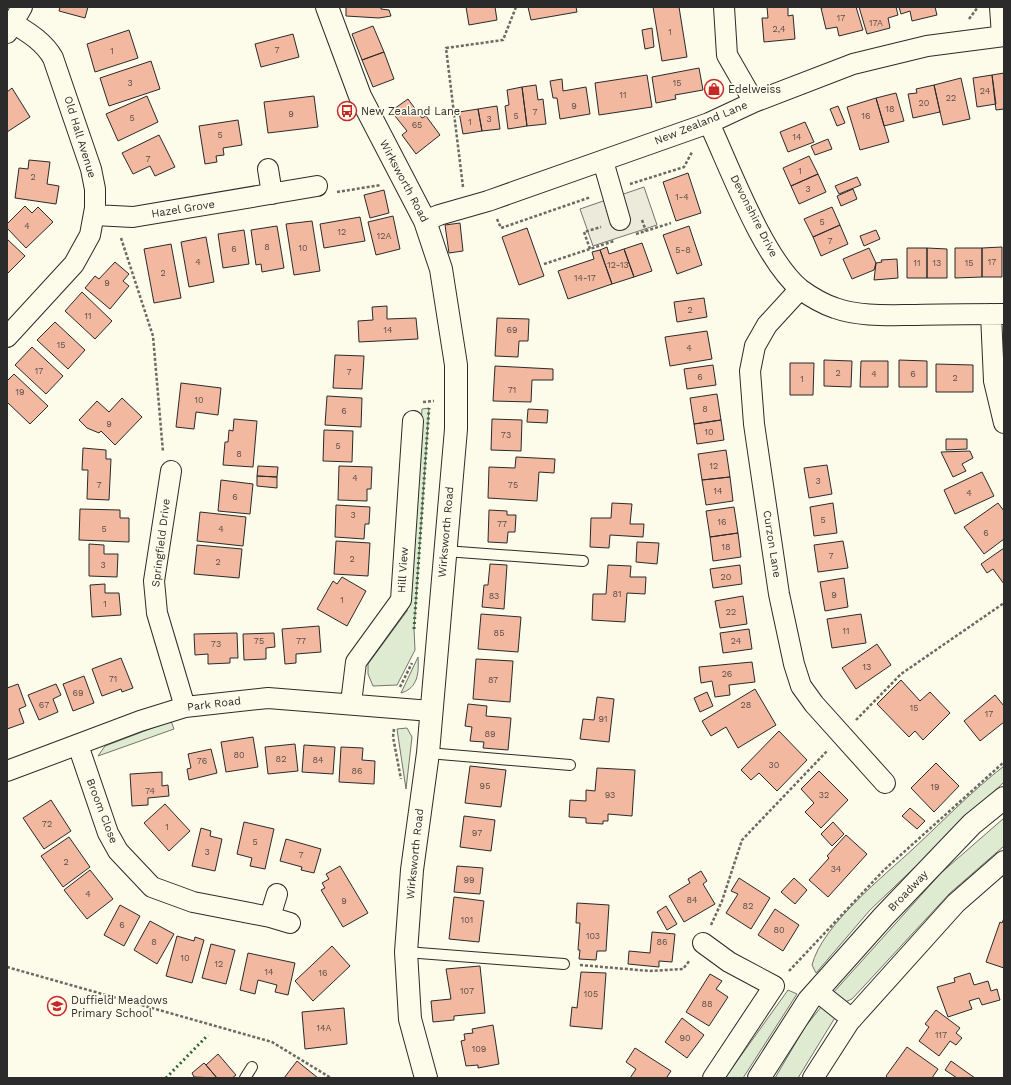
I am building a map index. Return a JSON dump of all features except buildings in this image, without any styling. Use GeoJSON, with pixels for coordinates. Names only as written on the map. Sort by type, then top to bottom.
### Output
{"type":"FeatureCollection","features":[{"type":"Feature","properties":{"kind":"street","name":"Wirksworth Road"},"geometry":{"type":"LineString","coordinates":[[327,7],[360,96],[425,221],[441,269],[456,365],[456,429],[428,753],[412,870],[406,952],[410,1018],[426,1078]]}},
{"type":"Feature","properties":{"kind":"street"},"geometry":{"type":"LineString","coordinates":[[724,7],[726,55],[754,102]]}},
{"type":"Feature","properties":{"kind":"street"},"geometry":{"type":"LineString","coordinates":[[1000,7],[1003,36]]}},
{"type":"Feature","properties":{"kind":"street","name":"Old Hall Avenue"},"geometry":{"type":"LineString","coordinates":[[7,337],[74,264],[90,235],[94,215],[95,189],[91,169],[53,58],[42,43],[14,21]]}},
{"type":"Feature","properties":{"kind":"street","name":"New Zealand Lane"},"geometry":{"type":"LineString","coordinates":[[425,221],[603,161],[709,123],[754,102],[853,64],[927,46],[1003,36]]}},
{"type":"Feature","properties":{"kind":"street","name":"Devonshire Drive"},"geometry":{"type":"LineString","coordinates":[[709,123],[753,219],[768,246],[787,275],[800,289],[816,300],[836,308],[855,313],[892,315],[998,314]]}},
{"type":"Feature","properties":{"kind":"street"},"geometry":{"type":"LineString","coordinates":[[603,161],[620,220]]}},
{"type":"Feature","properties":{"kind":"street"},"geometry":{"type":"LineString","coordinates":[[268,169],[272,194]]}},
{"type":"Feature","properties":{"kind":"street","name":"Hazel Grove"},"geometry":{"type":"LineString","coordinates":[[94,215],[133,217],[317,186]]}},
{"type":"Feature","properties":{"kind":"street","name":"Curzon Lane"},"geometry":{"type":"LineString","coordinates":[[800,289],[767,325],[755,346],[750,371],[754,424],[779,594],[794,664],[802,686],[814,704],[885,783]]}},
{"type":"Feature","properties":{"kind":"street"},"geometry":{"type":"LineString","coordinates":[[998,314],[994,381],[1004,423]]}},
{"type":"Feature","properties":{"kind":"street","name":"Hill View"},"geometry":{"type":"LineString","coordinates":[[351,703],[356,662],[401,600],[413,421]]}},
{"type":"Feature","properties":{"kind":"street","name":"Springfield Drive"},"geometry":{"type":"LineString","coordinates":[[171,471],[154,581],[157,613],[184,707]]}},
{"type":"Feature","properties":{"kind":"street","name":"Park Road"},"geometry":{"type":"LineString","coordinates":[[7,771],[184,707],[268,698],[351,703],[431,711]]}},
{"type":"Feature","properties":{"kind":"street","name":"Broom Close"},"geometry":{"type":"LineString","coordinates":[[78,745],[101,814],[118,851],[152,887],[193,902],[270,917],[290,923]]}},
{"type":"Feature","properties":{"kind":"street","name":"Broadway"},"geometry":{"type":"LineString","coordinates":[[759,1078],[809,1000],[818,992],[884,916],[972,824],[1004,798]]}},
{"type":"Feature","properties":{"kind":"street"},"geometry":{"type":"LineString","coordinates":[[813,1078],[852,1018],[956,903],[1004,861]]}},
{"type":"Feature","properties":{"kind":"street"},"geometry":{"type":"LineString","coordinates":[[270,917],[277,894]]}},
{"type":"Feature","properties":{"kind":"street"},"geometry":{"type":"LineString","coordinates":[[702,943],[728,962],[774,986],[713,1078]]}},
{"type":"Feature","properties":{"kind":"street"},"geometry":{"type":"LineString","coordinates":[[818,992],[852,1018]]}},
{"type":"Feature","properties":{"kind":"lane"},"geometry":{"type":"LineString","coordinates":[[445,552],[583,561]]}},
{"type":"Feature","properties":{"kind":"lane"},"geometry":{"type":"LineString","coordinates":[[428,753],[570,765]]}},
{"type":"Feature","properties":{"kind":"lane"},"geometry":{"type":"LineString","coordinates":[[406,952],[564,964]]}},
{"type":"Feature","properties":{"kind":"lane"},"geometry":{"type":"LineString","coordinates":[[246,1078],[252,1067]]}},
{"type":"Feature","properties":{"kind":"path"},"geometry":{"type":"LineString","coordinates":[[466,207],[446,48],[503,40],[516,7]]}},
{"type":"Feature","properties":{"kind":"path"},"geometry":{"type":"LineString","coordinates":[[317,186],[326,194],[406,182]]}},
{"type":"Feature","properties":{"kind":"path"},"geometry":{"type":"LineString","coordinates":[[121,217],[120,235],[153,336],[163,451],[171,471]]}},
{"type":"Feature","properties":{"kind":"path"},"geometry":{"type":"LineString","coordinates":[[632,236],[672,223]]}},
{"type":"Feature","properties":{"kind":"path"},"geometry":{"type":"LineString","coordinates":[[544,264],[618,240]]}},
{"type":"Feature","properties":{"kind":"path"},"geometry":{"type":"LineString","coordinates":[[413,421],[418,403],[456,399]]}},
{"type":"Feature","properties":{"kind":"path"},"geometry":{"type":"LineString","coordinates":[[564,964],[650,970],[683,970],[702,943],[722,900],[742,840],[901,674],[1004,603]]}},
{"type":"Feature","properties":{"kind":"path"},"geometry":{"type":"LineString","coordinates":[[774,986],[884,870],[1004,762]]}},
{"type":"Feature","properties":{"kind":"path"},"geometry":{"type":"LineString","coordinates":[[7,967],[272,1042],[331,1078]]}},
{"type":"Feature","properties":{"kind":"green space"},"geometry":{"type":"Polygon","coordinates":[[[429,408],[414,629],[415,650],[397,685],[373,686],[368,674],[368,664],[407,611],[422,409],[429,408]]]}},
{"type":"Feature","properties":{"kind":"green space"},"geometry":{"type":"Polygon","coordinates":[[[418,657],[418,674],[414,684],[407,691],[401,693],[418,657]]]}},
{"type":"Feature","properties":{"kind":"green space"},"geometry":{"type":"Polygon","coordinates":[[[171,721],[174,729],[98,756],[105,746],[171,721]]]}},
{"type":"Feature","properties":{"kind":"green space"},"geometry":{"type":"Polygon","coordinates":[[[407,728],[412,737],[406,789],[397,729],[407,728]]]}},
{"type":"Feature","properties":{"kind":"green space"},"geometry":{"type":"Polygon","coordinates":[[[1004,766],[1004,782],[870,910],[816,973],[812,965],[818,950],[828,934],[841,918],[871,887],[969,796],[1004,766]]]}},
{"type":"Feature","properties":{"kind":"green space"},"geometry":{"type":"Polygon","coordinates":[[[1004,818],[1004,846],[950,893],[852,999],[843,1003],[833,993],[941,873],[1004,818]]]}},
{"type":"Feature","properties":{"kind":"green space"},"geometry":{"type":"Polygon","coordinates":[[[788,990],[797,994],[743,1078],[725,1078],[788,990]]]}},
{"type":"Feature","properties":{"kind":"green space"},"geometry":{"type":"Polygon","coordinates":[[[821,1007],[832,1008],[836,1016],[798,1078],[775,1078],[805,1027],[821,1007]]]}},
{"type":"Feature","properties":{"kind":"shaded area"},"geometry":{"type":"Polygon","coordinates":[[[644,187],[657,225],[593,246],[580,209],[644,187]]]}},
{"type":"Feature","properties":{"kind":"hedge"},"geometry":{"type":"LineString","coordinates":[[414,629],[429,408]]}},
{"type":"Feature","properties":{"kind":"hedge"},"geometry":{"type":"LineString","coordinates":[[166,1078],[208,1035]]}},
{"type":"Feature","properties":{"kind":"place","name":"Edelweiss"},"geometry":{"type":"Point","coordinates":[714,89]}},
{"type":"Feature","properties":{"kind":"place","name":"New Zealand Lane"},"geometry":{"type":"Point","coordinates":[347,111]}},
{"type":"Feature","properties":{"kind":"place","name":"Duffield Meadows Primary School"},"geometry":{"type":"Point","coordinates":[57,1006]}}]}
